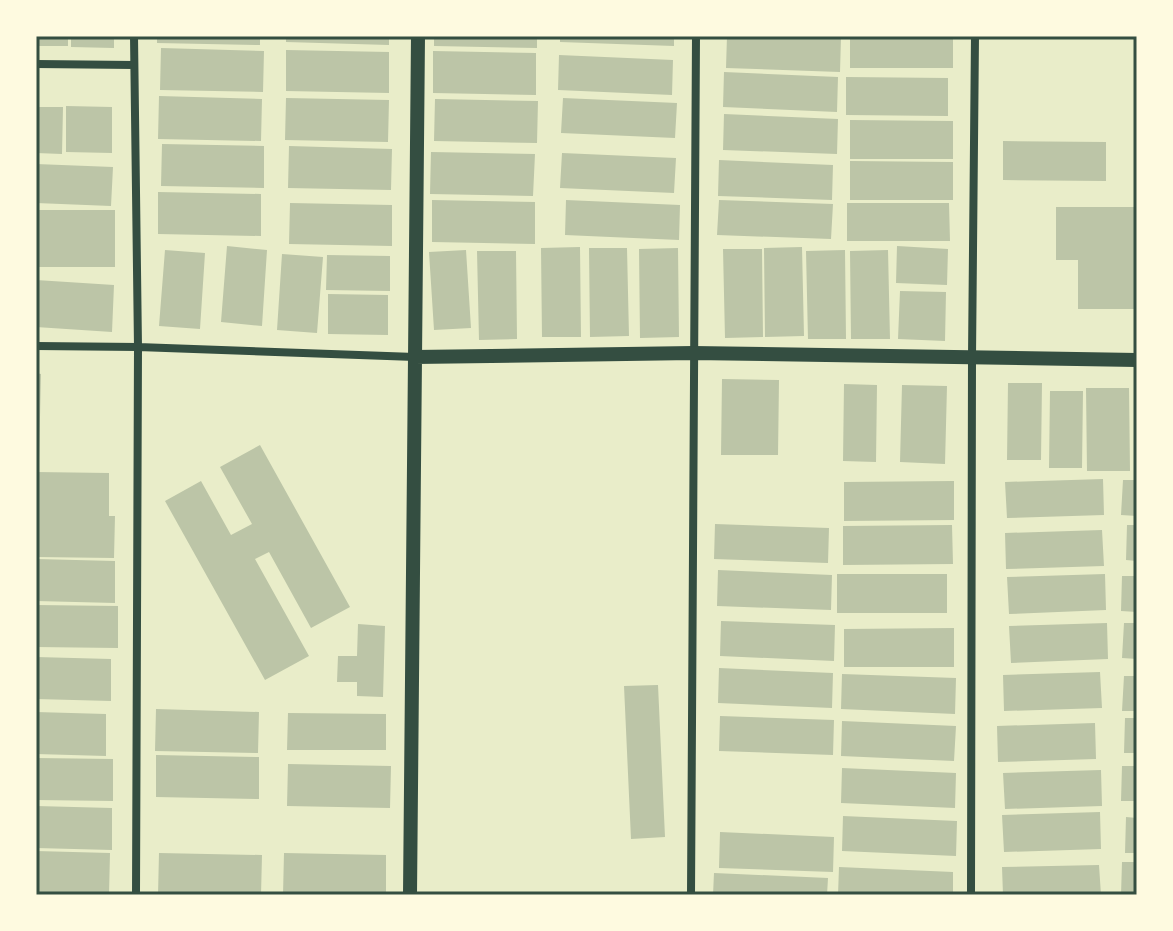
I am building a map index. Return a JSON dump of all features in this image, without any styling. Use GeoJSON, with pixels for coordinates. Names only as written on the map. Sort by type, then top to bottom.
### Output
{"type":"FeatureCollection","features":[{"type":"Feature","properties":{"kind":"street"},"geometry":{"type":"LineString","coordinates":[[134,36],[138,347],[136,895]]}},
{"type":"Feature","properties":{"kind":"street"},"geometry":{"type":"LineString","coordinates":[[410,895],[418,36]]}},
{"type":"Feature","properties":{"kind":"street"},"geometry":{"type":"LineString","coordinates":[[691,895],[696,36]]}},
{"type":"Feature","properties":{"kind":"street"},"geometry":{"type":"LineString","coordinates":[[971,895],[975,36]]}},
{"type":"Feature","properties":{"kind":"street"},"geometry":{"type":"LineString","coordinates":[[36,64],[134,65]]}},
{"type":"Feature","properties":{"kind":"street"},"geometry":{"type":"LineString","coordinates":[[36,346],[415,357],[693,353],[1137,360]]}},
{"type":"Feature","properties":{"kind":"building"},"geometry":{"type":"Polygon","coordinates":[[[36,36],[68,36],[68,46],[36,46],[36,36]]]}},
{"type":"Feature","properties":{"kind":"building"},"geometry":{"type":"Polygon","coordinates":[[[71,36],[114,36],[114,48],[71,47],[71,36]]]}},
{"type":"Feature","properties":{"kind":"building"},"geometry":{"type":"Polygon","coordinates":[[[157,36],[260,36],[260,45],[157,43],[157,36]]]}},
{"type":"Feature","properties":{"kind":"building"},"geometry":{"type":"Polygon","coordinates":[[[286,36],[389,36],[389,45],[286,42],[286,36]]]}},
{"type":"Feature","properties":{"kind":"building"},"geometry":{"type":"Polygon","coordinates":[[[434,36],[537,36],[537,48],[434,46],[434,36]]]}},
{"type":"Feature","properties":{"kind":"building"},"geometry":{"type":"Polygon","coordinates":[[[560,36],[674,36],[674,46],[560,42],[560,36]]]}},
{"type":"Feature","properties":{"kind":"building"},"geometry":{"type":"Polygon","coordinates":[[[727,36],[841,37],[840,72],[726,68],[727,36]]]}},
{"type":"Feature","properties":{"kind":"building"},"geometry":{"type":"Polygon","coordinates":[[[850,36],[953,36],[953,68],[850,68],[850,36]]]}},
{"type":"Feature","properties":{"kind":"building"},"geometry":{"type":"Polygon","coordinates":[[[161,48],[264,51],[263,92],[160,90],[161,48]]]}},
{"type":"Feature","properties":{"kind":"building"},"geometry":{"type":"Polygon","coordinates":[[[286,50],[389,52],[389,93],[286,91],[286,50]]]}},
{"type":"Feature","properties":{"kind":"building"},"geometry":{"type":"Polygon","coordinates":[[[433,51],[536,53],[536,95],[433,93],[433,51]]]}},
{"type":"Feature","properties":{"kind":"building"},"geometry":{"type":"Polygon","coordinates":[[[559,55],[673,60],[672,95],[558,90],[559,55]]]}},
{"type":"Feature","properties":{"kind":"building"},"geometry":{"type":"Polygon","coordinates":[[[724,72],[838,77],[837,112],[723,107],[724,72]]]}},
{"type":"Feature","properties":{"kind":"building"},"geometry":{"type":"Polygon","coordinates":[[[846,77],[948,78],[948,116],[846,115],[846,77]]]}},
{"type":"Feature","properties":{"kind":"building"},"geometry":{"type":"Polygon","coordinates":[[[159,96],[262,99],[261,141],[158,139],[159,96]]]}},
{"type":"Feature","properties":{"kind":"building"},"geometry":{"type":"Polygon","coordinates":[[[286,98],[389,100],[388,142],[285,140],[286,98]]]}},
{"type":"Feature","properties":{"kind":"building"},"geometry":{"type":"Polygon","coordinates":[[[563,98],[677,103],[675,138],[561,133],[563,98]]]}},
{"type":"Feature","properties":{"kind":"building"},"geometry":{"type":"Polygon","coordinates":[[[435,99],[538,101],[537,143],[434,141],[435,99]]]}},
{"type":"Feature","properties":{"kind":"building"},"geometry":{"type":"Polygon","coordinates":[[[66,106],[112,107],[112,153],[66,152],[66,106]]]}},
{"type":"Feature","properties":{"kind":"building"},"geometry":{"type":"Polygon","coordinates":[[[36,107],[63,107],[62,154],[36,153],[36,107]]]}},
{"type":"Feature","properties":{"kind":"building"},"geometry":{"type":"Polygon","coordinates":[[[724,114],[838,119],[837,154],[723,150],[724,114]]]}},
{"type":"Feature","properties":{"kind":"building"},"geometry":{"type":"Polygon","coordinates":[[[850,120],[953,121],[953,159],[850,159],[850,120]]]}},
{"type":"Feature","properties":{"kind":"building"},"geometry":{"type":"Polygon","coordinates":[[[1003,141],[1106,142],[1106,181],[1003,180],[1003,141]]]}},
{"type":"Feature","properties":{"kind":"building"},"geometry":{"type":"Polygon","coordinates":[[[162,144],[264,146],[264,188],[161,186],[162,144]]]}},
{"type":"Feature","properties":{"kind":"building"},"geometry":{"type":"Polygon","coordinates":[[[289,146],[392,149],[391,190],[288,188],[289,146]]]}},
{"type":"Feature","properties":{"kind":"building"},"geometry":{"type":"Polygon","coordinates":[[[431,152],[535,154],[533,196],[430,194],[431,152]]]}},
{"type":"Feature","properties":{"kind":"building"},"geometry":{"type":"Polygon","coordinates":[[[562,153],[676,158],[674,193],[560,188],[562,153]]]}},
{"type":"Feature","properties":{"kind":"building"},"geometry":{"type":"Polygon","coordinates":[[[719,160],[833,165],[832,200],[718,196],[719,160]]]}},
{"type":"Feature","properties":{"kind":"building"},"geometry":{"type":"Polygon","coordinates":[[[850,161],[953,162],[953,200],[850,200],[850,161]]]}},
{"type":"Feature","properties":{"kind":"building"},"geometry":{"type":"Polygon","coordinates":[[[36,164],[113,167],[111,206],[36,203],[36,164]]]}},
{"type":"Feature","properties":{"kind":"building"},"geometry":{"type":"Polygon","coordinates":[[[158,192],[261,194],[261,236],[158,234],[158,192]]]}},
{"type":"Feature","properties":{"kind":"building"},"geometry":{"type":"Polygon","coordinates":[[[432,200],[535,202],[535,244],[432,242],[432,200]]]}},
{"type":"Feature","properties":{"kind":"building"},"geometry":{"type":"Polygon","coordinates":[[[566,200],[680,205],[679,240],[565,235],[566,200]]]}},
{"type":"Feature","properties":{"kind":"building"},"geometry":{"type":"Polygon","coordinates":[[[719,200],[833,204],[831,239],[717,235],[719,200]]]}},
{"type":"Feature","properties":{"kind":"building"},"geometry":{"type":"Polygon","coordinates":[[[290,203],[392,205],[392,246],[289,244],[290,203]]]}},
{"type":"Feature","properties":{"kind":"building"},"geometry":{"type":"Polygon","coordinates":[[[847,203],[949,203],[950,241],[847,241],[847,203]]]}},
{"type":"Feature","properties":{"kind":"building"},"geometry":{"type":"Polygon","coordinates":[[[1056,207],[1137,207],[1137,309],[1078,309],[1078,260],[1056,260],[1056,207]]]}},
{"type":"Feature","properties":{"kind":"building"},"geometry":{"type":"Polygon","coordinates":[[[36,210],[115,210],[115,267],[36,267],[36,210]]]}},
{"type":"Feature","properties":{"kind":"building"},"geometry":{"type":"Polygon","coordinates":[[[227,246],[267,250],[262,326],[221,322],[227,246]]]}},
{"type":"Feature","properties":{"kind":"building"},"geometry":{"type":"Polygon","coordinates":[[[897,246],[948,249],[947,285],[896,283],[897,246]]]}},
{"type":"Feature","properties":{"kind":"building"},"geometry":{"type":"Polygon","coordinates":[[[580,247],[581,337],[542,337],[541,248],[580,247]]]}},
{"type":"Feature","properties":{"kind":"building"},"geometry":{"type":"Polygon","coordinates":[[[802,247],[804,336],[765,337],[764,248],[802,247]]]}},
{"type":"Feature","properties":{"kind":"building"},"geometry":{"type":"Polygon","coordinates":[[[589,248],[627,248],[629,336],[590,337],[589,248]]]}},
{"type":"Feature","properties":{"kind":"building"},"geometry":{"type":"Polygon","coordinates":[[[678,248],[679,337],[640,338],[639,249],[678,248]]]}},
{"type":"Feature","properties":{"kind":"building"},"geometry":{"type":"Polygon","coordinates":[[[723,249],[762,249],[763,337],[725,338],[723,249]]]}},
{"type":"Feature","properties":{"kind":"building"},"geometry":{"type":"Polygon","coordinates":[[[165,250],[205,253],[200,329],[159,326],[165,250]]]}},
{"type":"Feature","properties":{"kind":"building"},"geometry":{"type":"Polygon","coordinates":[[[466,250],[471,328],[434,330],[429,252],[466,250]]]}},
{"type":"Feature","properties":{"kind":"building"},"geometry":{"type":"Polygon","coordinates":[[[845,250],[846,339],[808,339],[806,251],[845,250]]]}},
{"type":"Feature","properties":{"kind":"building"},"geometry":{"type":"Polygon","coordinates":[[[888,250],[890,339],[851,339],[850,251],[888,250]]]}},
{"type":"Feature","properties":{"kind":"building"},"geometry":{"type":"Polygon","coordinates":[[[477,251],[516,251],[517,339],[479,340],[477,251]]]}},
{"type":"Feature","properties":{"kind":"building"},"geometry":{"type":"Polygon","coordinates":[[[282,254],[323,257],[317,333],[277,330],[282,254]]]}},
{"type":"Feature","properties":{"kind":"building"},"geometry":{"type":"Polygon","coordinates":[[[327,255],[390,256],[390,291],[326,290],[327,255]]]}},
{"type":"Feature","properties":{"kind":"building"},"geometry":{"type":"Polygon","coordinates":[[[36,280],[114,285],[112,332],[36,327],[36,280]]]}},
{"type":"Feature","properties":{"kind":"building"},"geometry":{"type":"Polygon","coordinates":[[[900,291],[946,292],[945,341],[898,339],[900,291]]]}},
{"type":"Feature","properties":{"kind":"building"},"geometry":{"type":"Polygon","coordinates":[[[328,294],[388,295],[388,335],[328,334],[328,294]]]}},
{"type":"Feature","properties":{"kind":"building"},"geometry":{"type":"Polygon","coordinates":[[[36,373],[41,374],[39,460],[36,460],[36,373]]]}},
{"type":"Feature","properties":{"kind":"building"},"geometry":{"type":"Polygon","coordinates":[[[722,379],[779,380],[778,455],[721,455],[722,379]]]}},
{"type":"Feature","properties":{"kind":"building"},"geometry":{"type":"Polygon","coordinates":[[[1008,383],[1042,383],[1041,460],[1007,460],[1008,383]]]}},
{"type":"Feature","properties":{"kind":"building"},"geometry":{"type":"Polygon","coordinates":[[[844,384],[877,385],[876,462],[843,461],[844,384]]]}},
{"type":"Feature","properties":{"kind":"building"},"geometry":{"type":"Polygon","coordinates":[[[902,385],[947,386],[945,464],[900,462],[902,385]]]}},
{"type":"Feature","properties":{"kind":"building"},"geometry":{"type":"Polygon","coordinates":[[[1086,388],[1129,388],[1130,471],[1087,471],[1086,388]]]}},
{"type":"Feature","properties":{"kind":"building"},"geometry":{"type":"Polygon","coordinates":[[[1050,391],[1083,391],[1082,468],[1049,468],[1050,391]]]}},
{"type":"Feature","properties":{"kind":"building"},"geometry":{"type":"Polygon","coordinates":[[[260,445],[350,607],[311,628],[269,552],[255,559],[309,656],[265,680],[165,501],[201,481],[231,535],[252,524],[220,467],[260,445]]]}},
{"type":"Feature","properties":{"kind":"building"},"geometry":{"type":"Polygon","coordinates":[[[36,472],[109,473],[109,516],[115,516],[114,558],[36,557],[36,472]]]}},
{"type":"Feature","properties":{"kind":"building"},"geometry":{"type":"Polygon","coordinates":[[[1103,479],[1104,515],[1007,518],[1005,482],[1103,479]]]}},
{"type":"Feature","properties":{"kind":"building"},"geometry":{"type":"Polygon","coordinates":[[[1123,480],[1137,480],[1137,516],[1121,515],[1123,480]]]}},
{"type":"Feature","properties":{"kind":"building"},"geometry":{"type":"Polygon","coordinates":[[[954,481],[954,520],[844,521],[844,482],[954,481]]]}},
{"type":"Feature","properties":{"kind":"building"},"geometry":{"type":"Polygon","coordinates":[[[715,524],[829,528],[828,563],[714,559],[715,524]]]}},
{"type":"Feature","properties":{"kind":"building"},"geometry":{"type":"Polygon","coordinates":[[[952,525],[953,564],[843,565],[843,526],[952,525]]]}},
{"type":"Feature","properties":{"kind":"building"},"geometry":{"type":"Polygon","coordinates":[[[1127,525],[1137,525],[1137,561],[1126,560],[1127,525]]]}},
{"type":"Feature","properties":{"kind":"building"},"geometry":{"type":"Polygon","coordinates":[[[1102,530],[1104,566],[1006,569],[1005,533],[1102,530]]]}},
{"type":"Feature","properties":{"kind":"building"},"geometry":{"type":"Polygon","coordinates":[[[36,559],[115,561],[115,603],[36,601],[36,559]]]}},
{"type":"Feature","properties":{"kind":"building"},"geometry":{"type":"Polygon","coordinates":[[[718,570],[832,575],[831,610],[717,606],[718,570]]]}},
{"type":"Feature","properties":{"kind":"building"},"geometry":{"type":"Polygon","coordinates":[[[837,574],[947,574],[947,613],[837,613],[837,574]]]}},
{"type":"Feature","properties":{"kind":"building"},"geometry":{"type":"Polygon","coordinates":[[[1105,574],[1106,610],[1009,614],[1007,577],[1105,574]]]}},
{"type":"Feature","properties":{"kind":"building"},"geometry":{"type":"Polygon","coordinates":[[[1122,576],[1137,576],[1137,612],[1121,611],[1122,576]]]}},
{"type":"Feature","properties":{"kind":"building"},"geometry":{"type":"Polygon","coordinates":[[[36,605],[118,606],[118,648],[36,647],[36,605]]]}},
{"type":"Feature","properties":{"kind":"building"},"geometry":{"type":"Polygon","coordinates":[[[721,621],[835,625],[834,661],[720,656],[721,621]]]}},
{"type":"Feature","properties":{"kind":"building"},"geometry":{"type":"Polygon","coordinates":[[[1107,623],[1108,659],[1011,663],[1009,626],[1107,623]]]}},
{"type":"Feature","properties":{"kind":"building"},"geometry":{"type":"Polygon","coordinates":[[[1124,623],[1137,623],[1137,659],[1122,658],[1124,623]]]}},
{"type":"Feature","properties":{"kind":"building"},"geometry":{"type":"Polygon","coordinates":[[[358,624],[385,626],[383,697],[357,696],[357,682],[337,682],[338,656],[357,656],[358,624]]]}},
{"type":"Feature","properties":{"kind":"building"},"geometry":{"type":"Polygon","coordinates":[[[954,628],[954,667],[844,667],[844,629],[954,628]]]}},
{"type":"Feature","properties":{"kind":"building"},"geometry":{"type":"Polygon","coordinates":[[[36,657],[111,659],[111,701],[36,699],[36,657]]]}},
{"type":"Feature","properties":{"kind":"building"},"geometry":{"type":"Polygon","coordinates":[[[719,668],[833,673],[832,708],[718,703],[719,668]]]}},
{"type":"Feature","properties":{"kind":"building"},"geometry":{"type":"Polygon","coordinates":[[[1100,672],[1102,708],[1004,711],[1003,675],[1100,672]]]}},
{"type":"Feature","properties":{"kind":"building"},"geometry":{"type":"Polygon","coordinates":[[[842,674],[956,678],[955,714],[841,709],[842,674]]]}},
{"type":"Feature","properties":{"kind":"building"},"geometry":{"type":"Polygon","coordinates":[[[1124,676],[1137,676],[1137,711],[1122,711],[1124,676]]]}},
{"type":"Feature","properties":{"kind":"building"},"geometry":{"type":"Polygon","coordinates":[[[658,685],[665,837],[631,839],[624,686],[658,685]]]}},
{"type":"Feature","properties":{"kind":"building"},"geometry":{"type":"Polygon","coordinates":[[[156,709],[259,712],[258,753],[155,751],[156,709]]]}},
{"type":"Feature","properties":{"kind":"building"},"geometry":{"type":"Polygon","coordinates":[[[36,712],[106,714],[106,756],[36,754],[36,712]]]}},
{"type":"Feature","properties":{"kind":"building"},"geometry":{"type":"Polygon","coordinates":[[[288,713],[386,714],[386,750],[287,750],[288,713]]]}},
{"type":"Feature","properties":{"kind":"building"},"geometry":{"type":"Polygon","coordinates":[[[720,716],[834,720],[833,755],[719,751],[720,716]]]}},
{"type":"Feature","properties":{"kind":"building"},"geometry":{"type":"Polygon","coordinates":[[[1125,718],[1137,718],[1137,753],[1124,753],[1125,718]]]}},
{"type":"Feature","properties":{"kind":"building"},"geometry":{"type":"Polygon","coordinates":[[[842,721],[956,726],[954,761],[841,756],[842,721]]]}},
{"type":"Feature","properties":{"kind":"building"},"geometry":{"type":"Polygon","coordinates":[[[1095,723],[1096,759],[998,762],[997,726],[1095,723]]]}},
{"type":"Feature","properties":{"kind":"building"},"geometry":{"type":"Polygon","coordinates":[[[156,755],[259,757],[259,799],[156,797],[156,755]]]}},
{"type":"Feature","properties":{"kind":"building"},"geometry":{"type":"Polygon","coordinates":[[[36,758],[113,759],[113,801],[36,800],[36,758]]]}},
{"type":"Feature","properties":{"kind":"building"},"geometry":{"type":"Polygon","coordinates":[[[288,764],[391,766],[390,808],[287,806],[288,764]]]}},
{"type":"Feature","properties":{"kind":"building"},"geometry":{"type":"Polygon","coordinates":[[[1122,766],[1137,766],[1137,801],[1121,801],[1122,766]]]}},
{"type":"Feature","properties":{"kind":"building"},"geometry":{"type":"Polygon","coordinates":[[[842,768],[956,773],[955,808],[841,803],[842,768]]]}},
{"type":"Feature","properties":{"kind":"building"},"geometry":{"type":"Polygon","coordinates":[[[1101,770],[1102,806],[1005,809],[1003,773],[1101,770]]]}},
{"type":"Feature","properties":{"kind":"building"},"geometry":{"type":"Polygon","coordinates":[[[36,806],[112,808],[112,850],[36,848],[36,806]]]}},
{"type":"Feature","properties":{"kind":"building"},"geometry":{"type":"Polygon","coordinates":[[[1100,812],[1101,849],[1004,852],[1002,815],[1100,812]]]}},
{"type":"Feature","properties":{"kind":"building"},"geometry":{"type":"Polygon","coordinates":[[[843,816],[957,821],[956,856],[842,851],[843,816]]]}},
{"type":"Feature","properties":{"kind":"building"},"geometry":{"type":"Polygon","coordinates":[[[1126,817],[1137,818],[1137,853],[1125,853],[1126,817]]]}},
{"type":"Feature","properties":{"kind":"building"},"geometry":{"type":"Polygon","coordinates":[[[720,832],[834,837],[833,872],[719,868],[720,832]]]}},
{"type":"Feature","properties":{"kind":"building"},"geometry":{"type":"Polygon","coordinates":[[[36,851],[110,853],[109,895],[36,893],[36,851]]]}},
{"type":"Feature","properties":{"kind":"building"},"geometry":{"type":"Polygon","coordinates":[[[159,853],[262,855],[261,895],[158,895],[159,853]]]}},
{"type":"Feature","properties":{"kind":"building"},"geometry":{"type":"Polygon","coordinates":[[[284,853],[386,855],[386,895],[283,895],[284,853]]]}},
{"type":"Feature","properties":{"kind":"building"},"geometry":{"type":"Polygon","coordinates":[[[1122,862],[1137,862],[1137,895],[1121,895],[1122,862]]]}},
{"type":"Feature","properties":{"kind":"building"},"geometry":{"type":"Polygon","coordinates":[[[1099,865],[1101,895],[1003,895],[1002,867],[1099,865]]]}},
{"type":"Feature","properties":{"kind":"building"},"geometry":{"type":"Polygon","coordinates":[[[839,867],[953,872],[953,895],[838,895],[839,867]]]}},
{"type":"Feature","properties":{"kind":"building"},"geometry":{"type":"Polygon","coordinates":[[[714,873],[828,878],[827,895],[713,895],[714,873]]]}}]}
